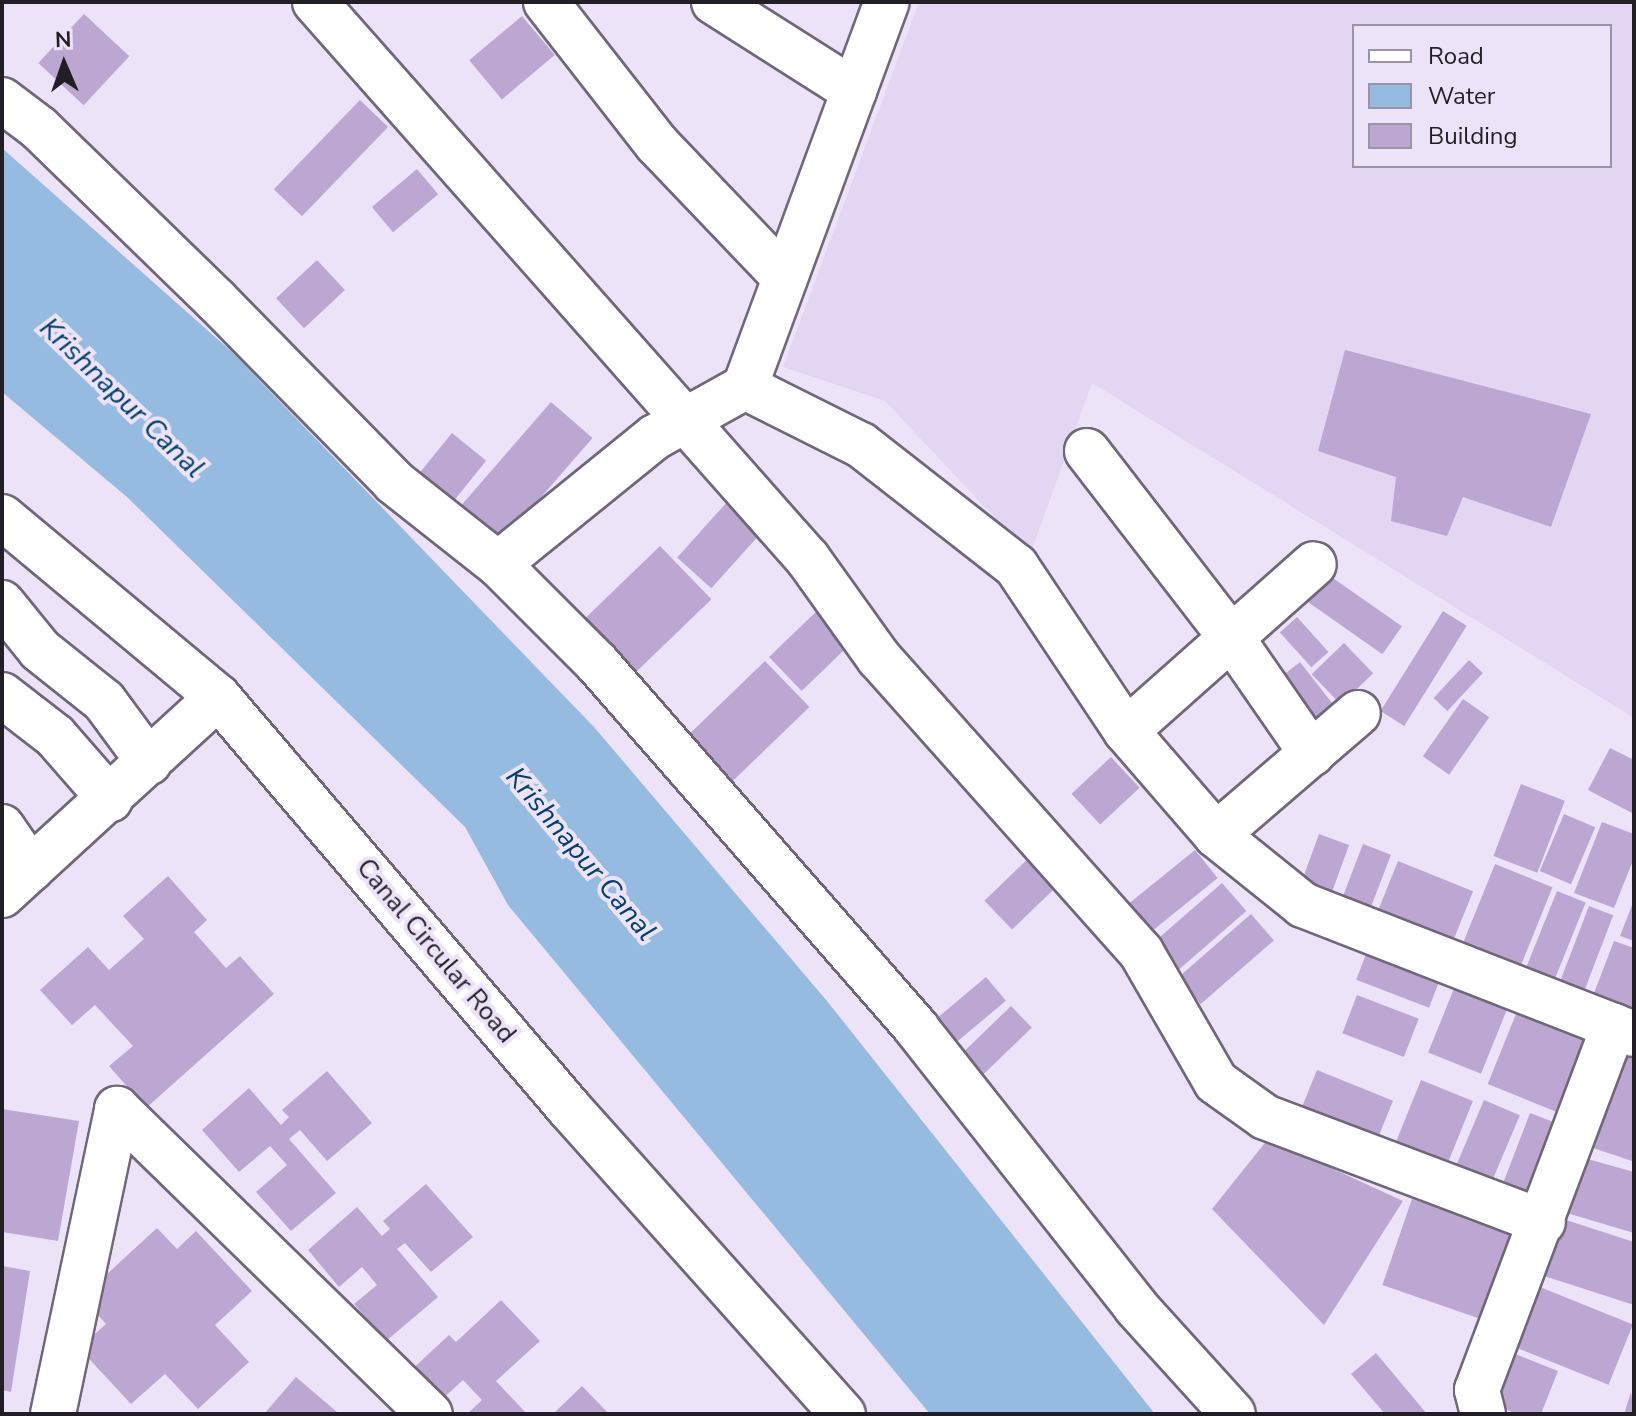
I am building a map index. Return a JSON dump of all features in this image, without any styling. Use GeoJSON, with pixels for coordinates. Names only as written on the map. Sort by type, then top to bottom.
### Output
{"type":"FeatureCollection","features":[{"type":"Feature","properties":{"kind":"street"},"geometry":{"type":"LineString","coordinates":[[315,2],[681,421],[808,559],[879,658],[1141,952],[1216,1082],[1265,1117],[1543,1222]]}},
{"type":"Feature","properties":{"kind":"street"},"geometry":{"type":"LineString","coordinates":[[546,2],[657,144],[785,278]]}},
{"type":"Feature","properties":{"kind":"street"},"geometry":{"type":"LineString","coordinates":[[714,2],[854,91]]}},
{"type":"Feature","properties":{"kind":"street"},"geometry":{"type":"LineString","coordinates":[[498,564],[681,421],[745,387],[887,2]]}},
{"type":"Feature","properties":{"kind":"street"},"geometry":{"type":"LineString","coordinates":[[2,100],[39,128],[206,290],[394,482],[498,564],[597,663],[906,1016],[1136,1307],[1233,1414]]}},
{"type":"Feature","properties":{"kind":"street"},"geometry":{"type":"LineString","coordinates":[[745,387],[861,445],[1016,566],[1126,731],[1216,835],[1303,905],[1624,1030],[1543,1222],[1477,1390],[1483,1414]]}},
{"type":"Feature","properties":{"kind":"street"},"geometry":{"type":"LineString","coordinates":[[1087,451],[1231,637],[1312,754]]}},
{"type":"Feature","properties":{"kind":"street","name":"Canal Circular Road"},"geometry":{"type":"LineString","coordinates":[[2,517],[218,697],[569,1108],[843,1414]]}},
{"type":"Feature","properties":{"kind":"street"},"geometry":{"type":"LineString","coordinates":[[1126,731],[1314,564]]}},
{"type":"Feature","properties":{"kind":"street"},"geometry":{"type":"LineString","coordinates":[[2,603],[40,650],[104,701],[149,762]]}},
{"type":"Feature","properties":{"kind":"street"},"geometry":{"type":"LineString","coordinates":[[2,695],[55,736],[110,799]]}},
{"type":"Feature","properties":{"kind":"street"},"geometry":{"type":"LineString","coordinates":[[2,827],[16,882],[218,697]]}},
{"type":"Feature","properties":{"kind":"street"},"geometry":{"type":"LineString","coordinates":[[1216,835],[1358,713]]}},
{"type":"Feature","properties":{"kind":"street"},"geometry":{"type":"LineString","coordinates":[[53,1414],[117,1109],[430,1414]]}},
{"type":"Feature","properties":{"kind":"shaded area"},"geometry":{"type":"Polygon","coordinates":[[[919,2],[1634,2],[1634,718],[1092,383],[1030,555],[885,401],[783,367],[919,2]]]}},
{"type":"Feature","properties":{"kind":"water","name":"Krishnapur Canal"},"geometry":{"type":"Polygon","coordinates":[[[2,148],[232,352],[594,727],[827,1001],[1155,1414],[930,1414],[508,905],[465,827],[127,497],[2,392],[2,148]]]}},
{"type":"Feature","properties":{"kind":"building"},"geometry":{"type":"Polygon","coordinates":[[[84,14],[129,56],[84,105],[38,63],[84,14]]]}},
{"type":"Feature","properties":{"kind":"building"},"geometry":{"type":"Polygon","coordinates":[[[522,16],[555,55],[502,99],[469,60],[522,16]]]}},
{"type":"Feature","properties":{"kind":"building"},"geometry":{"type":"Polygon","coordinates":[[[360,100],[388,127],[302,216],[274,189],[360,100]]]}},
{"type":"Feature","properties":{"kind":"building"},"geometry":{"type":"Polygon","coordinates":[[[417,169],[438,194],[393,232],[372,207],[417,169]]]}},
{"type":"Feature","properties":{"kind":"building"},"geometry":{"type":"Polygon","coordinates":[[[317,260],[345,290],[304,328],[276,298],[317,260]]]}},
{"type":"Feature","properties":{"kind":"building"},"geometry":{"type":"Polygon","coordinates":[[[1345,350],[1591,414],[1551,527],[1463,497],[1447,536],[1391,521],[1396,477],[1318,451],[1345,350]]]}},
{"type":"Feature","properties":{"kind":"building"},"geometry":{"type":"Polygon","coordinates":[[[551,402],[593,438],[501,543],[460,507],[551,402]]]}},
{"type":"Feature","properties":{"kind":"building"},"geometry":{"type":"Polygon","coordinates":[[[452,433],[486,461],[443,514],[409,487],[452,433]]]}},
{"type":"Feature","properties":{"kind":"building"},"geometry":{"type":"Polygon","coordinates":[[[728,501],[762,532],[711,588],[677,557],[728,501]]]}},
{"type":"Feature","properties":{"kind":"building"},"geometry":{"type":"Polygon","coordinates":[[[660,546],[711,599],[624,684],[572,631],[660,546]]]}},
{"type":"Feature","properties":{"kind":"building"},"geometry":{"type":"Polygon","coordinates":[[[1320,569],[1402,626],[1382,654],[1300,597],[1320,569]]]}},
{"type":"Feature","properties":{"kind":"building"},"geometry":{"type":"Polygon","coordinates":[[[823,605],[856,639],[802,691],[769,657],[823,605]]]}},
{"type":"Feature","properties":{"kind":"building"},"geometry":{"type":"Polygon","coordinates":[[[1443,611],[1467,626],[1404,726],[1380,711],[1443,611]]]}},
{"type":"Feature","properties":{"kind":"building"},"geometry":{"type":"Polygon","coordinates":[[[1297,617],[1328,652],[1311,667],[1280,632],[1297,617]]]}},
{"type":"Feature","properties":{"kind":"building"},"geometry":{"type":"Polygon","coordinates":[[[1344,643],[1373,673],[1341,704],[1312,674],[1344,643]]]}},
{"type":"Feature","properties":{"kind":"building"},"geometry":{"type":"Polygon","coordinates":[[[1469,660],[1483,673],[1447,711],[1434,698],[1469,660]]]}},
{"type":"Feature","properties":{"kind":"building"},"geometry":{"type":"Polygon","coordinates":[[[765,661],[809,707],[720,794],[675,748],[765,661]]]}},
{"type":"Feature","properties":{"kind":"building"},"geometry":{"type":"Polygon","coordinates":[[[1300,662],[1344,718],[1310,744],[1266,688],[1300,662]]]}},
{"type":"Feature","properties":{"kind":"building"},"geometry":{"type":"Polygon","coordinates":[[[1463,699],[1489,717],[1449,775],[1423,756],[1463,699]]]}},
{"type":"Feature","properties":{"kind":"building"},"geometry":{"type":"Polygon","coordinates":[[[1610,748],[1634,760],[1634,814],[1588,790],[1610,748]]]}},
{"type":"Feature","properties":{"kind":"building"},"geometry":{"type":"Polygon","coordinates":[[[1111,757],[1140,788],[1100,825],[1072,794],[1111,757]]]}},
{"type":"Feature","properties":{"kind":"building"},"geometry":{"type":"Polygon","coordinates":[[[1521,784],[1565,801],[1537,873],[1493,856],[1521,784]]]}},
{"type":"Feature","properties":{"kind":"building"},"geometry":{"type":"Polygon","coordinates":[[[1564,814],[1595,827],[1571,884],[1540,871],[1564,814]]]}},
{"type":"Feature","properties":{"kind":"building"},"geometry":{"type":"Polygon","coordinates":[[[1602,822],[1634,834],[1634,858],[1614,908],[1574,893],[1602,822]]]}},
{"type":"Feature","properties":{"kind":"building"},"geometry":{"type":"Polygon","coordinates":[[[1319,834],[1349,845],[1329,900],[1299,889],[1319,834]]]}},
{"type":"Feature","properties":{"kind":"building"},"geometry":{"type":"Polygon","coordinates":[[[1363,844],[1391,855],[1364,924],[1336,913],[1363,844]]]}},
{"type":"Feature","properties":{"kind":"building"},"geometry":{"type":"Polygon","coordinates":[[[1039,848],[1067,877],[1012,930],[984,901],[1039,848]]]}},
{"type":"Feature","properties":{"kind":"building"},"geometry":{"type":"Polygon","coordinates":[[[1195,850],[1218,878],[1144,938],[1121,910],[1195,850]]]}},
{"type":"Feature","properties":{"kind":"building"},"geometry":{"type":"Polygon","coordinates":[[[1398,861],[1473,891],[1448,953],[1373,922],[1398,861]]]}},
{"type":"Feature","properties":{"kind":"building"},"geometry":{"type":"Polygon","coordinates":[[[1495,864],[1552,887],[1519,970],[1462,947],[1495,864]]]}},
{"type":"Feature","properties":{"kind":"building"},"geometry":{"type":"Polygon","coordinates":[[[168,876],[207,920],[194,932],[226,968],[240,956],[274,994],[146,1108],[109,1066],[133,1046],[95,1005],[72,1025],[40,990],[88,947],[109,970],[144,939],[123,916],[168,876]]]}},
{"type":"Feature","properties":{"kind":"building"},"geometry":{"type":"Polygon","coordinates":[[[1222,883],[1246,911],[1176,972],[1152,944],[1222,883]]]}},
{"type":"Feature","properties":{"kind":"building"},"geometry":{"type":"Polygon","coordinates":[[[1557,891],[1586,903],[1549,993],[1521,981],[1557,891]]]}},
{"type":"Feature","properties":{"kind":"building"},"geometry":{"type":"Polygon","coordinates":[[[1634,900],[1634,941],[1620,936],[1634,900]]]}},
{"type":"Feature","properties":{"kind":"building"},"geometry":{"type":"Polygon","coordinates":[[[1589,906],[1613,915],[1581,1000],[1556,991],[1589,906]]]}},
{"type":"Feature","properties":{"kind":"building"},"geometry":{"type":"Polygon","coordinates":[[[1251,914],[1274,940],[1201,1004],[1178,978],[1251,914]]]}},
{"type":"Feature","properties":{"kind":"building"},"geometry":{"type":"Polygon","coordinates":[[[1614,941],[1634,948],[1634,1023],[1589,1006],[1614,941]]]}},
{"type":"Feature","properties":{"kind":"building"},"geometry":{"type":"Polygon","coordinates":[[[1368,949],[1441,977],[1429,1008],[1356,980],[1368,949]]]}},
{"type":"Feature","properties":{"kind":"building"},"geometry":{"type":"Polygon","coordinates":[[[986,977],[1006,1001],[953,1045],[933,1021],[986,977]]]}},
{"type":"Feature","properties":{"kind":"building"},"geometry":{"type":"Polygon","coordinates":[[[1457,981],[1510,1002],[1481,1074],[1428,1052],[1457,981]]]}},
{"type":"Feature","properties":{"kind":"building"},"geometry":{"type":"Polygon","coordinates":[[[1357,995],[1419,1019],[1404,1057],[1342,1033],[1357,995]]]}},
{"type":"Feature","properties":{"kind":"building"},"geometry":{"type":"Polygon","coordinates":[[[1011,1006],[1032,1028],[982,1076],[961,1054],[1011,1006]]]}},
{"type":"Feature","properties":{"kind":"building"},"geometry":{"type":"Polygon","coordinates":[[[1518,1009],[1600,1042],[1569,1117],[1488,1084],[1518,1009]]]}},
{"type":"Feature","properties":{"kind":"building"},"geometry":{"type":"Polygon","coordinates":[[[1616,1048],[1634,1054],[1632,1161],[1584,1145],[1616,1048]]]}},
{"type":"Feature","properties":{"kind":"building"},"geometry":{"type":"Polygon","coordinates":[[[1317,1070],[1393,1101],[1373,1151],[1297,1120],[1317,1070]]]}},
{"type":"Feature","properties":{"kind":"building"},"geometry":{"type":"Polygon","coordinates":[[[327,1071],[372,1123],[327,1161],[300,1130],[289,1139],[336,1193],[291,1231],[256,1192],[287,1165],[270,1146],[239,1172],[202,1130],[249,1088],[281,1125],[289,1117],[282,1110],[327,1071]]]}},
{"type":"Feature","properties":{"kind":"building"},"geometry":{"type":"Polygon","coordinates":[[[1421,1080],[1473,1101],[1445,1170],[1393,1149],[1421,1080]]]}},
{"type":"Feature","properties":{"kind":"building"},"geometry":{"type":"Polygon","coordinates":[[[1484,1100],[1520,1115],[1487,1192],[1452,1176],[1484,1100]]]}},
{"type":"Feature","properties":{"kind":"building"},"geometry":{"type":"Polygon","coordinates":[[[2,1109],[79,1121],[58,1241],[2,1232],[2,1109]]]}},
{"type":"Feature","properties":{"kind":"building"},"geometry":{"type":"Polygon","coordinates":[[[1530,1113],[1566,1127],[1536,1207],[1499,1193],[1530,1113]]]}},
{"type":"Feature","properties":{"kind":"building"},"geometry":{"type":"Polygon","coordinates":[[[1268,1139],[1403,1201],[1324,1325],[1212,1209],[1268,1139]]]}},
{"type":"Feature","properties":{"kind":"building"},"geometry":{"type":"Polygon","coordinates":[[[1577,1156],[1634,1172],[1634,1233],[1560,1211],[1577,1156]]]}},
{"type":"Feature","properties":{"kind":"building"},"geometry":{"type":"Polygon","coordinates":[[[426,1184],[473,1237],[431,1272],[405,1243],[397,1249],[438,1297],[386,1341],[354,1304],[377,1285],[362,1267],[339,1287],[308,1250],[357,1207],[382,1236],[390,1229],[383,1221],[426,1184]]]}},
{"type":"Feature","properties":{"kind":"building"},"geometry":{"type":"Polygon","coordinates":[[[1412,1199],[1520,1236],[1490,1322],[1382,1285],[1412,1199]]]}},
{"type":"Feature","properties":{"kind":"building"},"geometry":{"type":"Polygon","coordinates":[[[1560,1218],[1634,1242],[1634,1305],[1541,1275],[1560,1218]]]}},
{"type":"Feature","properties":{"kind":"building"},"geometry":{"type":"Polygon","coordinates":[[[157,1228],[177,1249],[196,1231],[252,1291],[215,1325],[249,1362],[198,1409],[165,1374],[131,1404],[79,1348],[106,1324],[82,1297],[157,1228]]]}},
{"type":"Feature","properties":{"kind":"building"},"geometry":{"type":"Polygon","coordinates":[[[2,1266],[30,1271],[11,1392],[2,1390],[2,1266]]]}},
{"type":"Feature","properties":{"kind":"building"},"geometry":{"type":"Polygon","coordinates":[[[1530,1283],[1633,1325],[1609,1385],[1506,1343],[1530,1283]]]}},
{"type":"Feature","properties":{"kind":"building"},"geometry":{"type":"Polygon","coordinates":[[[501,1300],[540,1341],[496,1381],[527,1414],[467,1414],[482,1400],[463,1380],[436,1405],[407,1374],[449,1335],[456,1342],[501,1300]]]}},
{"type":"Feature","properties":{"kind":"building"},"geometry":{"type":"Polygon","coordinates":[[[1508,1351],[1558,1371],[1541,1414],[1517,1414],[1488,1402],[1508,1351]]]}},
{"type":"Feature","properties":{"kind":"building"},"geometry":{"type":"Polygon","coordinates":[[[1376,1353],[1427,1414],[1385,1414],[1351,1374],[1376,1353]]]}},
{"type":"Feature","properties":{"kind":"building"},"geometry":{"type":"Polygon","coordinates":[[[296,1377],[337,1412],[264,1414],[296,1377]]]}},
{"type":"Feature","properties":{"kind":"building"},"geometry":{"type":"Polygon","coordinates":[[[582,1386],[609,1414],[553,1414],[582,1386]]]}},
{"type":"Feature","properties":{"kind":"building"},"geometry":{"type":"Polygon","coordinates":[[[1631,1392],[1634,1414],[1624,1414],[1631,1392]]]}}]}
